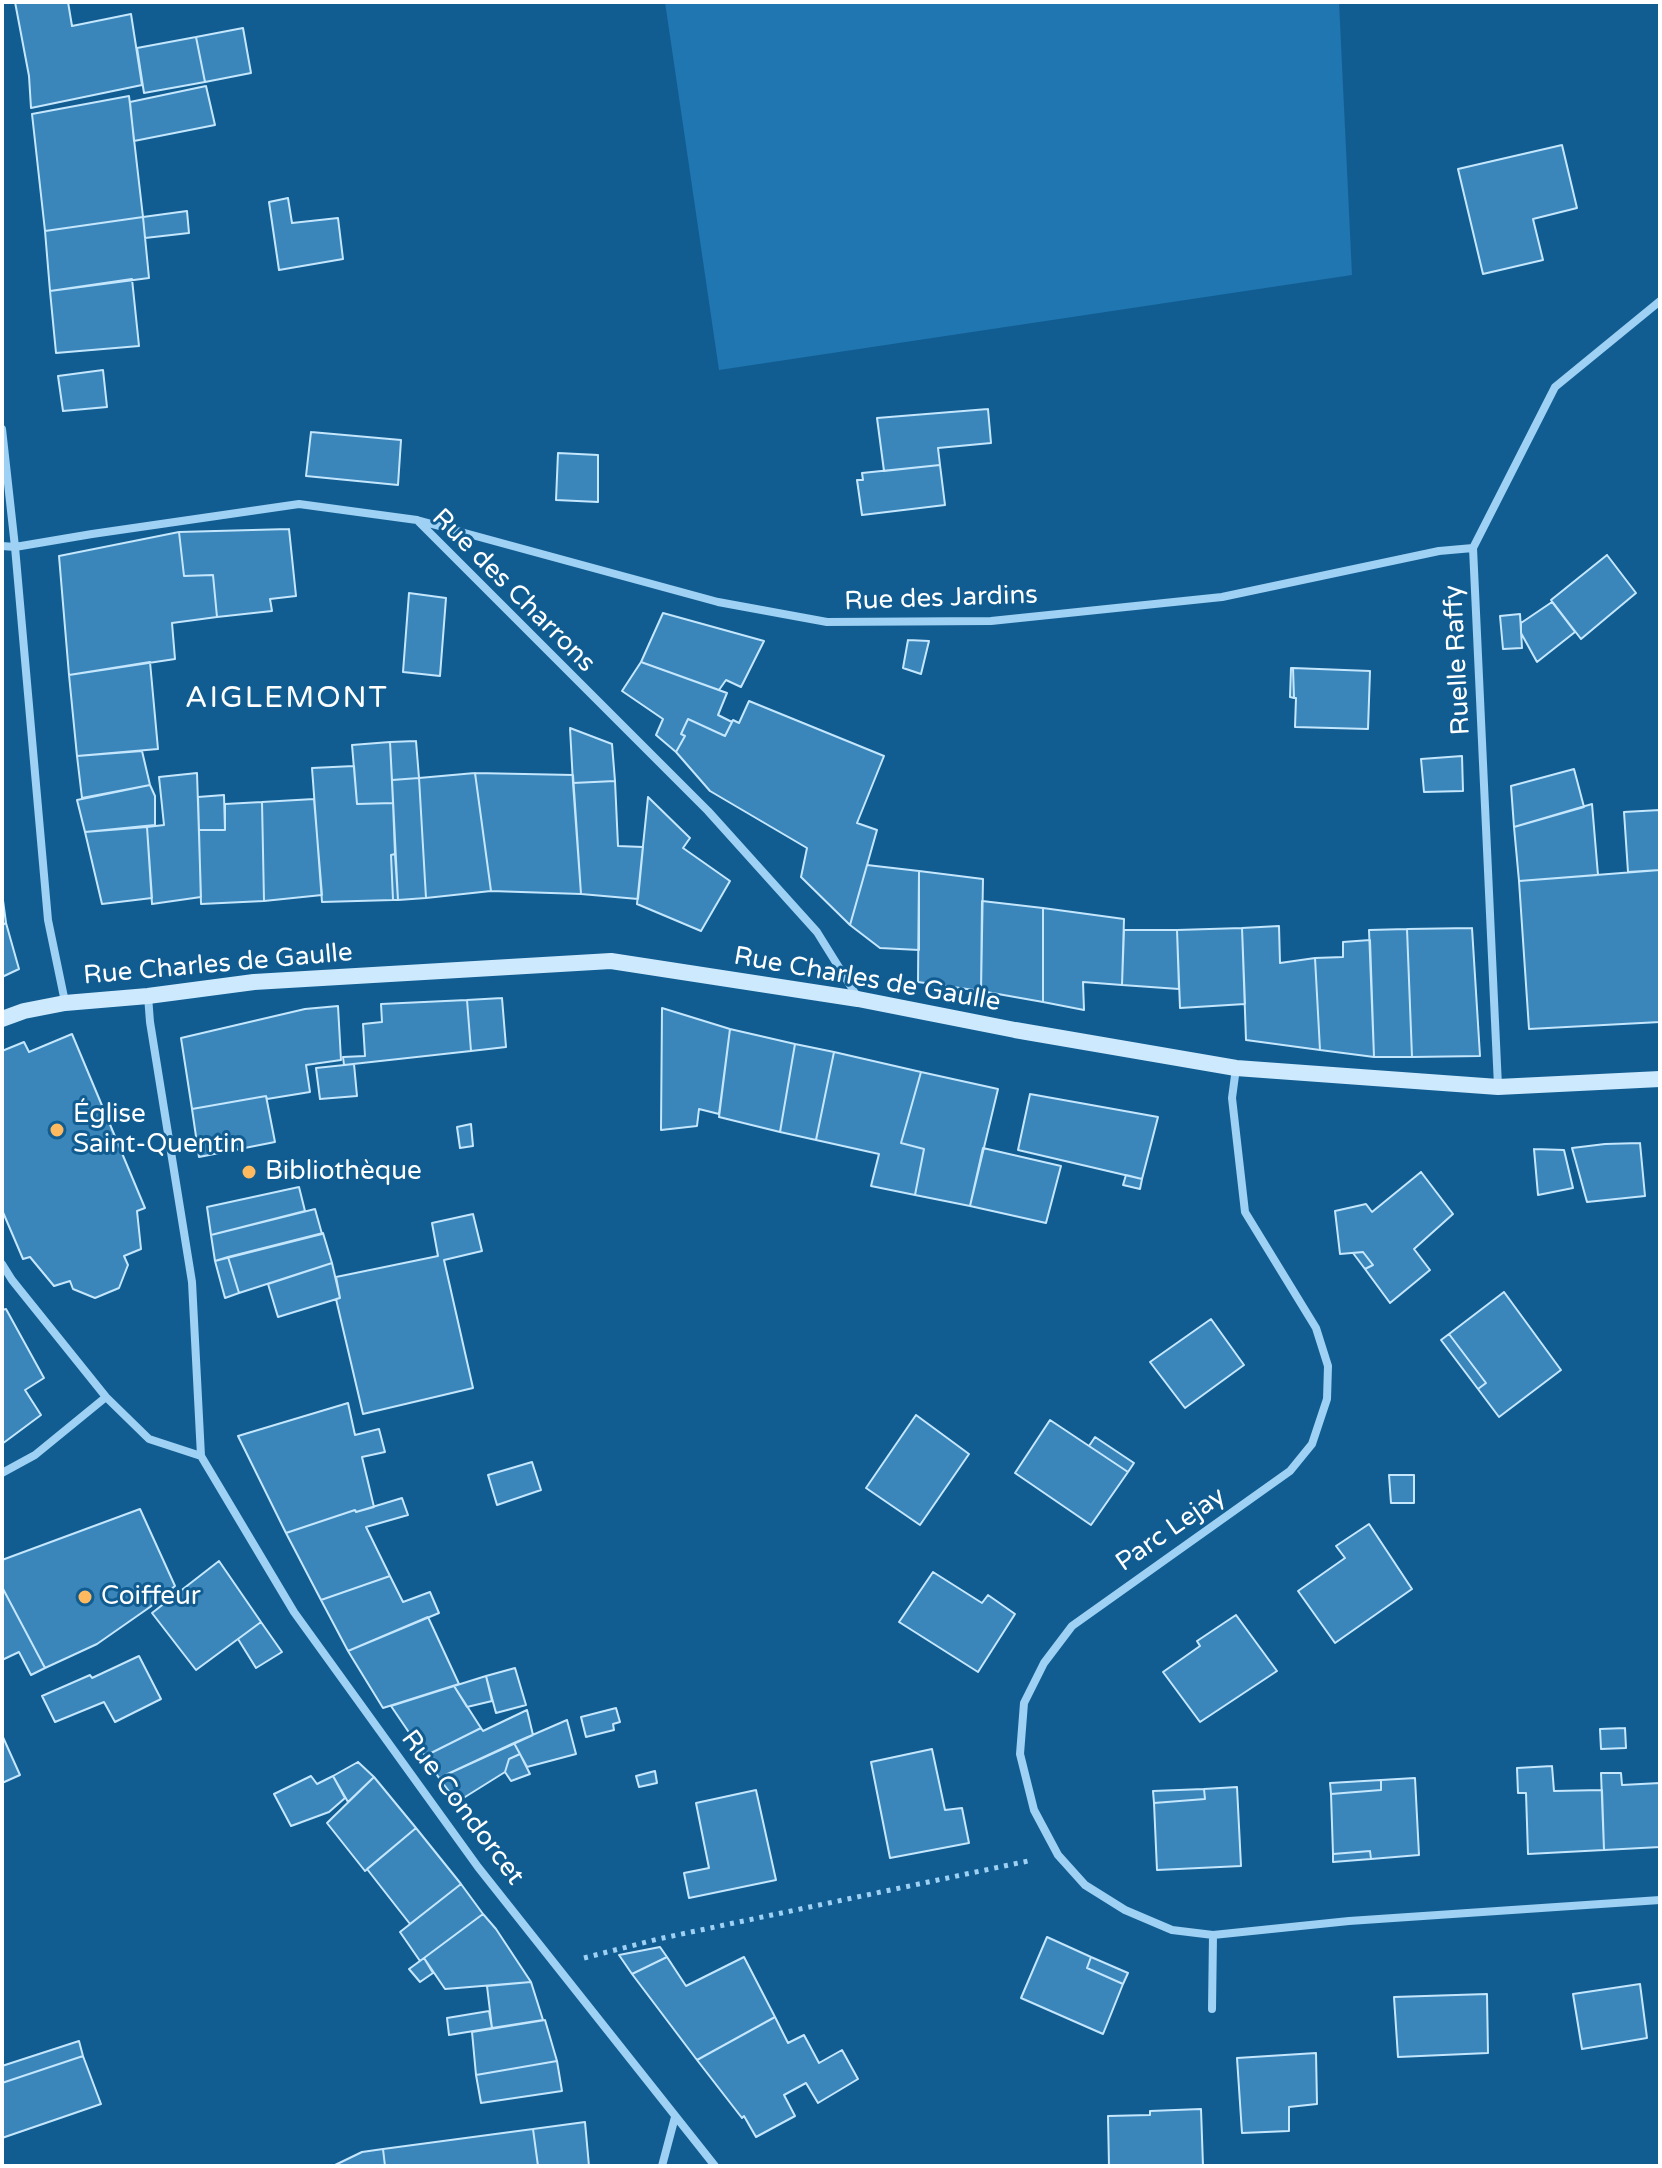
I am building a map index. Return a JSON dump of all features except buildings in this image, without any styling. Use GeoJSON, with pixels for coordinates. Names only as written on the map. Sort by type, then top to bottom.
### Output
{"type":"FeatureCollection","features":[{"type":"Feature","properties":{"kind":"street","name":"Ruelle Raffy"},"geometry":{"type":"LineString","coordinates":[[1498,1087],[1473,548],[1555,387],[1660,301]]}},
{"type":"Feature","properties":{"kind":"street"},"geometry":{"type":"LineString","coordinates":[[2,429],[48,920],[65,1003]]}},
{"type":"Feature","properties":{"kind":"street","name":"Rue des Charrons"},"geometry":{"type":"LineString","coordinates":[[2,546],[15,547],[299,504],[417,520],[708,811],[817,932],[858,999]]}},
{"type":"Feature","properties":{"kind":"street","name":"Rue des Jardins"},"geometry":{"type":"LineString","coordinates":[[417,520],[718,602],[827,622],[991,621],[1222,597],[1439,551],[1473,548]]}},
{"type":"Feature","properties":{"kind":"street","name":"Rue Charles de Gaulle"},"geometry":{"type":"LineString","coordinates":[[2,1019],[65,1003],[254,982],[611,961],[858,999],[1236,1068],[1498,1087],[1660,1079]]}},
{"type":"Feature","properties":{"kind":"street","name":"Rue Condorcet"},"geometry":{"type":"LineString","coordinates":[[148,996],[192,1282],[201,1456],[294,1612],[478,1867],[715,2166]]}},
{"type":"Feature","properties":{"kind":"street","name":"Parc Lejay"},"geometry":{"type":"LineString","coordinates":[[1236,1068],[1232,1098],[1245,1212],[1316,1328],[1328,1366],[1327,1399],[1312,1444],[1290,1471],[1072,1626],[1044,1663],[1024,1703],[1020,1754],[1034,1810],[1058,1855],[1085,1885],[1125,1910],[1172,1930],[1213,1935],[1349,1921],[1660,1900]]}},
{"type":"Feature","properties":{"kind":"street"},"geometry":{"type":"LineString","coordinates":[[2,1264],[106,1397],[149,1439],[201,1456]]}},
{"type":"Feature","properties":{"kind":"street"},"geometry":{"type":"LineString","coordinates":[[2,1473],[35,1455],[106,1397]]}},
{"type":"Feature","properties":{"kind":"street"},"geometry":{"type":"LineString","coordinates":[[1212,2009],[1213,1935]]}},
{"type":"Feature","properties":{"kind":"street"},"geometry":{"type":"LineString","coordinates":[[662,2166],[675,2117]]}},
{"type":"Feature","properties":{"kind":"path"},"geometry":{"type":"LineString","coordinates":[[556,1965],[658,1939],[1058,1855]]}},
{"type":"Feature","properties":{"kind":"shaded area"},"geometry":{"type":"Polygon","coordinates":[[[665,2],[1339,2],[1352,275],[719,370],[665,2]]]}},
{"type":"Feature","properties":{"kind":"place","name":"Église Saint-Quentin"},"geometry":{"type":"Point","coordinates":[57,1130]}},
{"type":"Feature","properties":{"kind":"place","name":"Bibliothèque"},"geometry":{"type":"Point","coordinates":[249,1172]}},
{"type":"Feature","properties":{"kind":"place","name":"Coiffeur"},"geometry":{"type":"Point","coordinates":[85,1597]}},
{"type":"Feature","properties":{"kind":"district","name":"AIGLEMONT"},"geometry":{"type":"Point","coordinates":[287,699]}}]}
